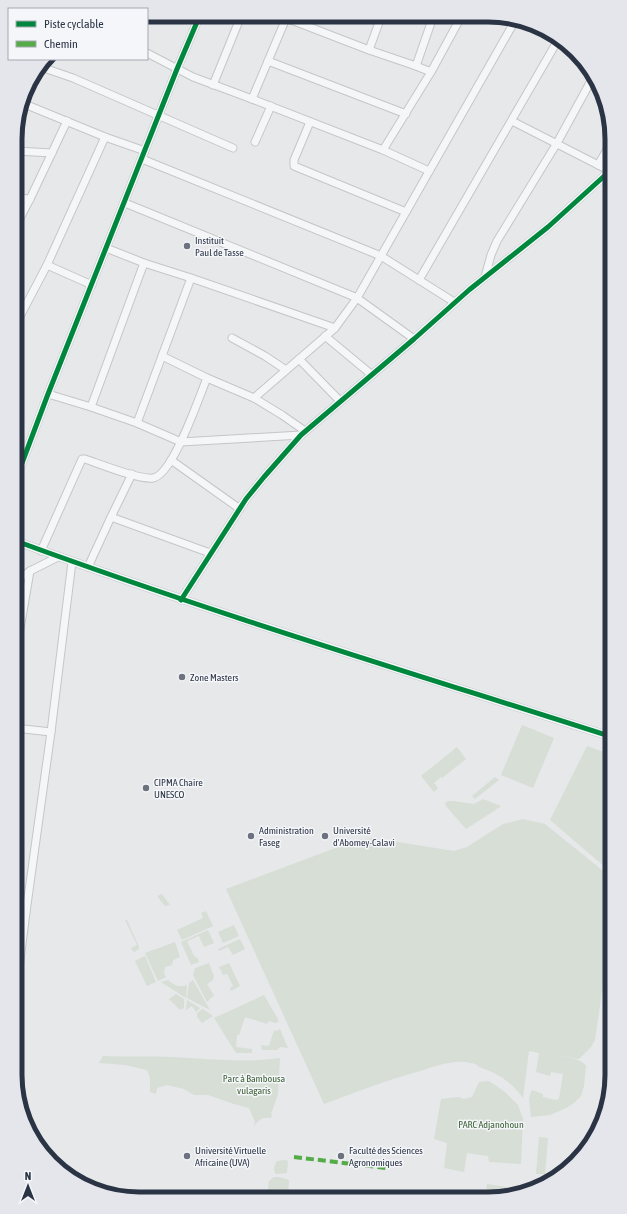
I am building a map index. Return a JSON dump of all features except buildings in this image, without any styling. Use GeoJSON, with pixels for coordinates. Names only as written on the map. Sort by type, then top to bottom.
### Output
{"type":"FeatureCollection","features":[{"type":"Feature","properties":{"kind":"street"},"geometry":{"type":"LineString","coordinates":[[22,463],[48,394],[125,203],[144,151],[197,22]]}},
{"type":"Feature","properties":{"kind":"street"},"geometry":{"type":"LineString","coordinates":[[213,85],[239,22]]}},
{"type":"Feature","properties":{"kind":"street"},"geometry":{"type":"LineString","coordinates":[[252,99],[284,22]]}},
{"type":"Feature","properties":{"kind":"street"},"geometry":{"type":"LineString","coordinates":[[299,22],[369,50],[431,72]]}},
{"type":"Feature","properties":{"kind":"street"},"geometry":{"type":"LineString","coordinates":[[369,50],[378,22]]}},
{"type":"Feature","properties":{"kind":"street"},"geometry":{"type":"LineString","coordinates":[[416,66],[431,22]]}},
{"type":"Feature","properties":{"kind":"street"},"geometry":{"type":"LineString","coordinates":[[383,150],[431,72],[458,22]]}},
{"type":"Feature","properties":{"kind":"street"},"geometry":{"type":"LineString","coordinates":[[254,398],[335,328],[357,298],[513,24]]}},
{"type":"Feature","properties":{"kind":"street"},"geometry":{"type":"LineString","coordinates":[[419,280],[556,44]]}},
{"type":"Feature","properties":{"kind":"street"},"geometry":{"type":"LineString","coordinates":[[148,54],[193,77],[383,150],[429,171]]}},
{"type":"Feature","properties":{"kind":"street"},"geometry":{"type":"LineString","coordinates":[[268,61],[406,114]]}},
{"type":"Feature","properties":{"kind":"street"},"geometry":{"type":"LineString","coordinates":[[46,69],[73,78],[159,117],[233,148]]}},
{"type":"Feature","properties":{"kind":"street"},"geometry":{"type":"LineString","coordinates":[[485,277],[491,255],[497,241],[557,144],[590,82]]}},
{"type":"Feature","properties":{"kind":"street"},"geometry":{"type":"LineString","coordinates":[[27,105],[105,137],[144,151]]}},
{"type":"Feature","properties":{"kind":"street"},"geometry":{"type":"LineString","coordinates":[[255,142],[271,106]]}},
{"type":"Feature","properties":{"kind":"street"},"geometry":{"type":"LineString","coordinates":[[22,215],[67,121]]}},
{"type":"Feature","properties":{"kind":"street"},"geometry":{"type":"LineString","coordinates":[[512,121],[605,168]]}},
{"type":"Feature","properties":{"kind":"street"},"geometry":{"type":"LineString","coordinates":[[310,122],[294,160],[294,166],[406,212]]}},
{"type":"Feature","properties":{"kind":"street"},"geometry":{"type":"LineString","coordinates":[[22,306],[47,265],[105,137]]}},
{"type":"Feature","properties":{"kind":"street"},"geometry":{"type":"LineString","coordinates":[[22,151],[52,153]]}},
{"type":"Feature","properties":{"kind":"street"},"geometry":{"type":"LineString","coordinates":[[598,165],[605,153]]}},
{"type":"Feature","properties":{"kind":"street"},"geometry":{"type":"LineString","coordinates":[[142,159],[381,256],[454,302]]}},
{"type":"Feature","properties":{"kind":"street"},"geometry":{"type":"LineString","coordinates":[[181,600],[259,482],[303,433],[414,339],[454,302],[548,227],[605,175]]}},
{"type":"Feature","properties":{"kind":"street"},"geometry":{"type":"LineString","coordinates":[[22,199],[30,200]]}},
{"type":"Feature","properties":{"kind":"street"},"geometry":{"type":"LineString","coordinates":[[125,203],[357,298],[414,339]]}},
{"type":"Feature","properties":{"kind":"street"},"geometry":{"type":"LineString","coordinates":[[106,248],[144,263],[335,328]]}},
{"type":"Feature","properties":{"kind":"street"},"geometry":{"type":"LineString","coordinates":[[91,406],[144,263]]}},
{"type":"Feature","properties":{"kind":"street"},"geometry":{"type":"LineString","coordinates":[[47,265],[92,285]]}},
{"type":"Feature","properties":{"kind":"street"},"geometry":{"type":"LineString","coordinates":[[137,423],[190,278]]}},
{"type":"Feature","properties":{"kind":"street"},"geometry":{"type":"LineString","coordinates":[[325,336],[372,375]]}},
{"type":"Feature","properties":{"kind":"street"},"geometry":{"type":"LineString","coordinates":[[232,338],[265,356],[286,370]]}},
{"type":"Feature","properties":{"kind":"street"},"geometry":{"type":"LineString","coordinates":[[162,356],[207,378],[254,398],[282,415],[303,433]]}},
{"type":"Feature","properties":{"kind":"street"},"geometry":{"type":"LineString","coordinates":[[299,359],[340,401]]}},
{"type":"Feature","properties":{"kind":"street"},"geometry":{"type":"LineString","coordinates":[[41,550],[82,459],[132,474],[152,478],[159,476],[171,460],[181,442],[207,378]]}},
{"type":"Feature","properties":{"kind":"street"},"geometry":{"type":"LineString","coordinates":[[48,394],[91,406],[137,423],[181,442],[303,433]]}},
{"type":"Feature","properties":{"kind":"street"},"geometry":{"type":"LineString","coordinates":[[171,460],[240,509]]}},
{"type":"Feature","properties":{"kind":"street"},"geometry":{"type":"LineString","coordinates":[[88,567],[132,474]]}},
{"type":"Feature","properties":{"kind":"street"},"geometry":{"type":"LineString","coordinates":[[111,517],[210,554]]}},
{"type":"Feature","properties":{"kind":"street"},"geometry":{"type":"LineString","coordinates":[[22,543],[181,600],[605,735]]}},
{"type":"Feature","properties":{"kind":"street"},"geometry":{"type":"LineString","coordinates":[[22,577],[58,557]]}},
{"type":"Feature","properties":{"kind":"street"},"geometry":{"type":"LineString","coordinates":[[22,944],[51,732],[72,562]]}},
{"type":"Feature","properties":{"kind":"street"},"geometry":{"type":"LineString","coordinates":[[22,621],[30,571]]}},
{"type":"Feature","properties":{"kind":"street"},"geometry":{"type":"LineString","coordinates":[[22,729],[51,732]]}},
{"type":"Feature","properties":{"kind":"street"},"geometry":{"type":"LineString","coordinates":[[22,906],[26,912]]}},
{"type":"Feature","properties":{"kind":"green space"},"geometry":{"type":"Polygon","coordinates":[[[522,725],[554,738],[533,788],[501,775],[522,725]]]}},
{"type":"Feature","properties":{"kind":"green space"},"geometry":{"type":"Polygon","coordinates":[[[587,746],[605,752],[605,867],[550,820],[587,746]]]}},
{"type":"Feature","properties":{"kind":"green space"},"geometry":{"type":"Polygon","coordinates":[[[457,747],[466,759],[434,783],[438,788],[434,792],[421,776],[457,747]]]}},
{"type":"Feature","properties":{"kind":"green space"},"geometry":{"type":"Polygon","coordinates":[[[495,777],[499,780],[475,799],[472,796],[495,777]]]}},
{"type":"Feature","properties":{"kind":"green space"},"geometry":{"type":"Polygon","coordinates":[[[483,799],[501,806],[466,829],[445,803],[448,801],[453,801],[474,804],[483,799]]]}},
{"type":"Feature","properties":{"kind":"green space"},"geometry":{"type":"Polygon","coordinates":[[[523,819],[545,824],[605,872],[605,987],[602,991],[595,1040],[591,1047],[579,1059],[561,1056],[580,1061],[586,1066],[584,1086],[581,1096],[566,1108],[550,1115],[531,1117],[529,1098],[532,1090],[543,1094],[543,1097],[555,1100],[559,1099],[563,1074],[551,1072],[550,1076],[536,1072],[539,1053],[529,1051],[523,1098],[509,1083],[498,1075],[473,1063],[452,1062],[396,1078],[324,1104],[226,889],[357,840],[373,838],[454,851],[467,847],[503,824],[523,819]]]}},
{"type":"Feature","properties":{"kind":"green space"},"geometry":{"type":"Polygon","coordinates":[[[162,894],[170,905],[165,906],[157,896],[162,894]]]}},
{"type":"Feature","properties":{"kind":"green space"},"geometry":{"type":"Polygon","coordinates":[[[206,911],[213,926],[182,940],[177,930],[203,918],[201,913],[206,911]]]}},
{"type":"Feature","properties":{"kind":"green space"},"geometry":{"type":"Polygon","coordinates":[[[125,920],[127,920],[139,947],[138,950],[134,952],[131,948],[137,945],[125,920]]]}},
{"type":"Feature","properties":{"kind":"green space"},"geometry":{"type":"Polygon","coordinates":[[[234,925],[239,936],[223,943],[218,932],[234,925]]]}},
{"type":"Feature","properties":{"kind":"green space"},"geometry":{"type":"Polygon","coordinates":[[[208,930],[214,943],[204,947],[199,936],[187,941],[194,956],[196,958],[197,957],[199,962],[191,965],[181,942],[208,930]]]}},
{"type":"Feature","properties":{"kind":"green space"},"geometry":{"type":"Polygon","coordinates":[[[240,939],[245,949],[233,955],[228,947],[219,951],[218,949],[240,939]]]}},
{"type":"Feature","properties":{"kind":"green space"},"geometry":{"type":"Polygon","coordinates":[[[175,942],[180,957],[173,960],[172,965],[165,967],[164,973],[166,977],[158,981],[145,953],[175,942]]]}},
{"type":"Feature","properties":{"kind":"green space"},"geometry":{"type":"Polygon","coordinates":[[[145,956],[156,982],[147,986],[135,961],[145,956]]]}},
{"type":"Feature","properties":{"kind":"green space"},"geometry":{"type":"Polygon","coordinates":[[[209,963],[214,976],[213,980],[207,984],[214,995],[207,1002],[193,975],[195,968],[209,963]]]}},
{"type":"Feature","properties":{"kind":"green space"},"geometry":{"type":"Polygon","coordinates":[[[229,963],[240,986],[231,991],[230,988],[233,986],[227,974],[223,975],[219,967],[229,963]]]}},
{"type":"Feature","properties":{"kind":"green space"},"geometry":{"type":"Polygon","coordinates":[[[168,980],[177,986],[187,985],[186,998],[161,982],[168,980]]]}},
{"type":"Feature","properties":{"kind":"green space"},"geometry":{"type":"Polygon","coordinates":[[[193,980],[210,1010],[187,998],[189,983],[193,980]]]}},
{"type":"Feature","properties":{"kind":"green space"},"geometry":{"type":"Polygon","coordinates":[[[176,994],[184,999],[184,1008],[180,1010],[169,999],[176,994]]]}},
{"type":"Feature","properties":{"kind":"green space"},"geometry":{"type":"Polygon","coordinates":[[[264,995],[279,1021],[276,1023],[269,1021],[267,1024],[245,1017],[239,1035],[237,1035],[236,1047],[252,1049],[252,1053],[236,1053],[214,1018],[264,995]]]}},
{"type":"Feature","properties":{"kind":"green space"},"geometry":{"type":"Polygon","coordinates":[[[187,1000],[200,1008],[196,1012],[192,1006],[186,1010],[187,1000]]]}},
{"type":"Feature","properties":{"kind":"green space"},"geometry":{"type":"Polygon","coordinates":[[[203,1009],[213,1016],[202,1023],[197,1017],[197,1013],[203,1009]]]}},
{"type":"Feature","properties":{"kind":"green space"},"geometry":{"type":"Polygon","coordinates":[[[280,1029],[288,1048],[280,1047],[277,1050],[262,1050],[261,1045],[269,1046],[274,1030],[276,1031],[280,1029]]]}},
{"type":"Feature","properties":{"kind":"green space","name":"Parc à Bambousa vulagaris"},"geometry":{"type":"Polygon","coordinates":[[[103,1056],[164,1057],[213,1060],[280,1058],[278,1094],[271,1118],[265,1118],[257,1122],[254,1127],[255,1122],[249,1108],[208,1095],[194,1095],[184,1089],[167,1085],[157,1088],[156,1094],[150,1092],[150,1078],[147,1070],[125,1065],[99,1063],[103,1056]]]}},
{"type":"Feature","properties":{"kind":"green space","name":"PARC Adjanohoun"},"geometry":{"type":"Polygon","coordinates":[[[489,1081],[505,1092],[518,1105],[523,1119],[521,1164],[489,1162],[488,1156],[467,1153],[464,1172],[444,1168],[447,1143],[434,1139],[441,1099],[459,1097],[463,1099],[472,1097],[479,1082],[489,1081]]]}},
{"type":"Feature","properties":{"kind":"green space"},"geometry":{"type":"Polygon","coordinates":[[[539,1137],[548,1138],[545,1174],[536,1174],[539,1137]]]}},
{"type":"Feature","properties":{"kind":"green space"},"geometry":{"type":"Polygon","coordinates":[[[277,1161],[288,1161],[287,1173],[276,1174],[274,1169],[277,1161]]]}},
{"type":"Feature","properties":{"kind":"green space"},"geometry":{"type":"Polygon","coordinates":[[[274,1177],[289,1180],[288,1192],[268,1192],[269,1181],[274,1177]]]}},
{"type":"Feature","properties":{"kind":"green space"},"geometry":{"type":"Polygon","coordinates":[[[487,1184],[517,1188],[498,1192],[486,1190],[487,1184]]]}},
{"type":"Feature","properties":{"kind":"green space"},"geometry":{"type":"Polygon","coordinates":[[[383,1189],[399,1192],[382,1192],[383,1189]]]}},
{"type":"Feature","properties":{"kind":"marked path"},"geometry":{"type":"LineString","coordinates":[[294,1157],[386,1168]]}},
{"type":"Feature","properties":{"kind":"cycle path"},"geometry":{"type":"LineString","coordinates":[[22,463],[48,394],[197,22]]}},
{"type":"Feature","properties":{"kind":"cycle path"},"geometry":{"type":"LineString","coordinates":[[181,600],[246,499],[301,435],[469,290],[548,227],[605,175]]}},
{"type":"Feature","properties":{"kind":"cycle path"},"geometry":{"type":"LineString","coordinates":[[22,543],[238,618],[605,735]]}},
{"type":"Feature","properties":{"kind":"place","name":"Instituit Paul de Tasse"},"geometry":{"type":"Point","coordinates":[187,246]}},
{"type":"Feature","properties":{"kind":"place","name":"Zone Masters"},"geometry":{"type":"Point","coordinates":[182,677]}},
{"type":"Feature","properties":{"kind":"place","name":"CIPMA Chaire UNESCO"},"geometry":{"type":"Point","coordinates":[146,788]}},
{"type":"Feature","properties":{"kind":"place","name":"Administration Faseg"},"geometry":{"type":"Point","coordinates":[251,836]}},
{"type":"Feature","properties":{"kind":"place","name":"Université d'Abomey-Calavi"},"geometry":{"type":"Point","coordinates":[325,836]}},
{"type":"Feature","properties":{"kind":"place","name":"Université Virtuelle Africaine (UVA)"},"geometry":{"type":"Point","coordinates":[187,1156]}},
{"type":"Feature","properties":{"kind":"place","name":"Faculté des Sciences Agronomiques"},"geometry":{"type":"Point","coordinates":[341,1156]}}]}
